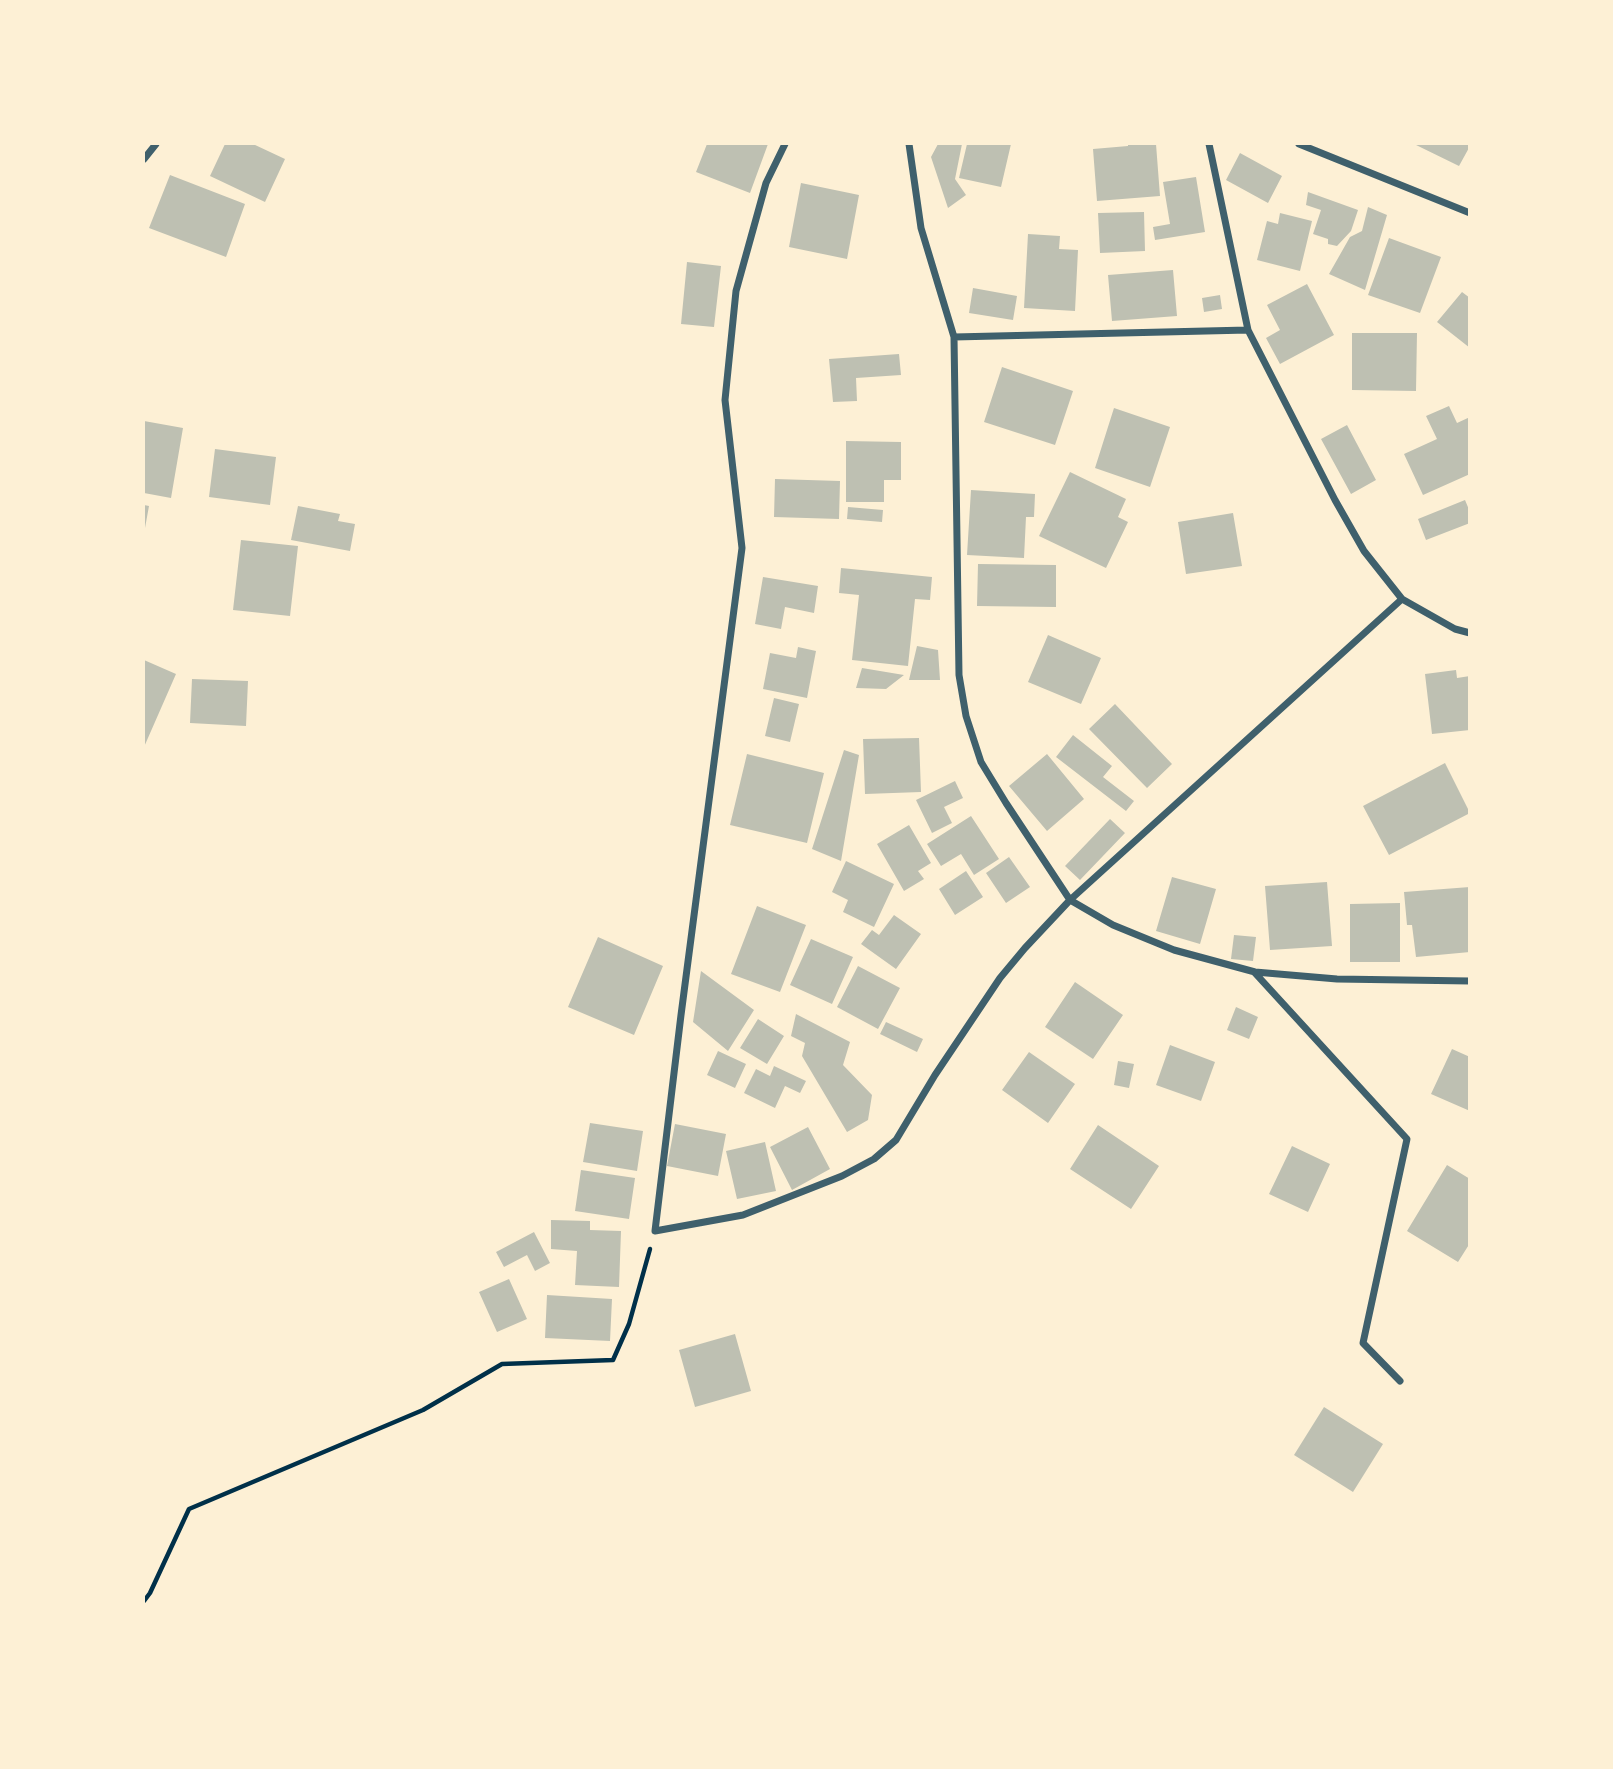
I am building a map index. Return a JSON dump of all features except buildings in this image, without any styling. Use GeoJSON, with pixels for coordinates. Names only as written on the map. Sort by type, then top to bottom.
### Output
{"type":"FeatureCollection","features":[{"type":"Feature","properties":{"kind":"street"},"geometry":{"type":"LineString","coordinates":[[144,159],[156,144]]}},
{"type":"Feature","properties":{"kind":"street"},"geometry":{"type":"LineString","coordinates":[[785,144],[766,183],[736,292],[725,400],[742,548],[655,1231],[743,1214],[842,1176],[874,1159],[896,1140],[935,1075],[1000,978],[1070,900],[1402,599]]}},
{"type":"Feature","properties":{"kind":"street"},"geometry":{"type":"LineString","coordinates":[[909,144],[921,228],[954,337],[959,675],[966,716],[981,762],[1070,900],[1113,925],[1174,950],[1255,972],[1349,979],[1469,981]]}},
{"type":"Feature","properties":{"kind":"street"},"geometry":{"type":"LineString","coordinates":[[1209,144],[1248,330],[1335,500],[1364,551],[1402,599],[1455,629],[1469,633]]}},
{"type":"Feature","properties":{"kind":"street"},"geometry":{"type":"LineString","coordinates":[[1298,144],[1469,213]]}},
{"type":"Feature","properties":{"kind":"street"},"geometry":{"type":"LineString","coordinates":[[954,337],[1248,330]]}},
{"type":"Feature","properties":{"kind":"street"},"geometry":{"type":"LineString","coordinates":[[1255,972],[1407,1139],[1363,1343],[1401,1381]]}},
{"type":"Feature","properties":{"kind":"path"},"geometry":{"type":"LineString","coordinates":[[144,1601],[189,1509],[423,1410],[502,1364],[613,1360],[629,1324],[655,1231]]}}]}
